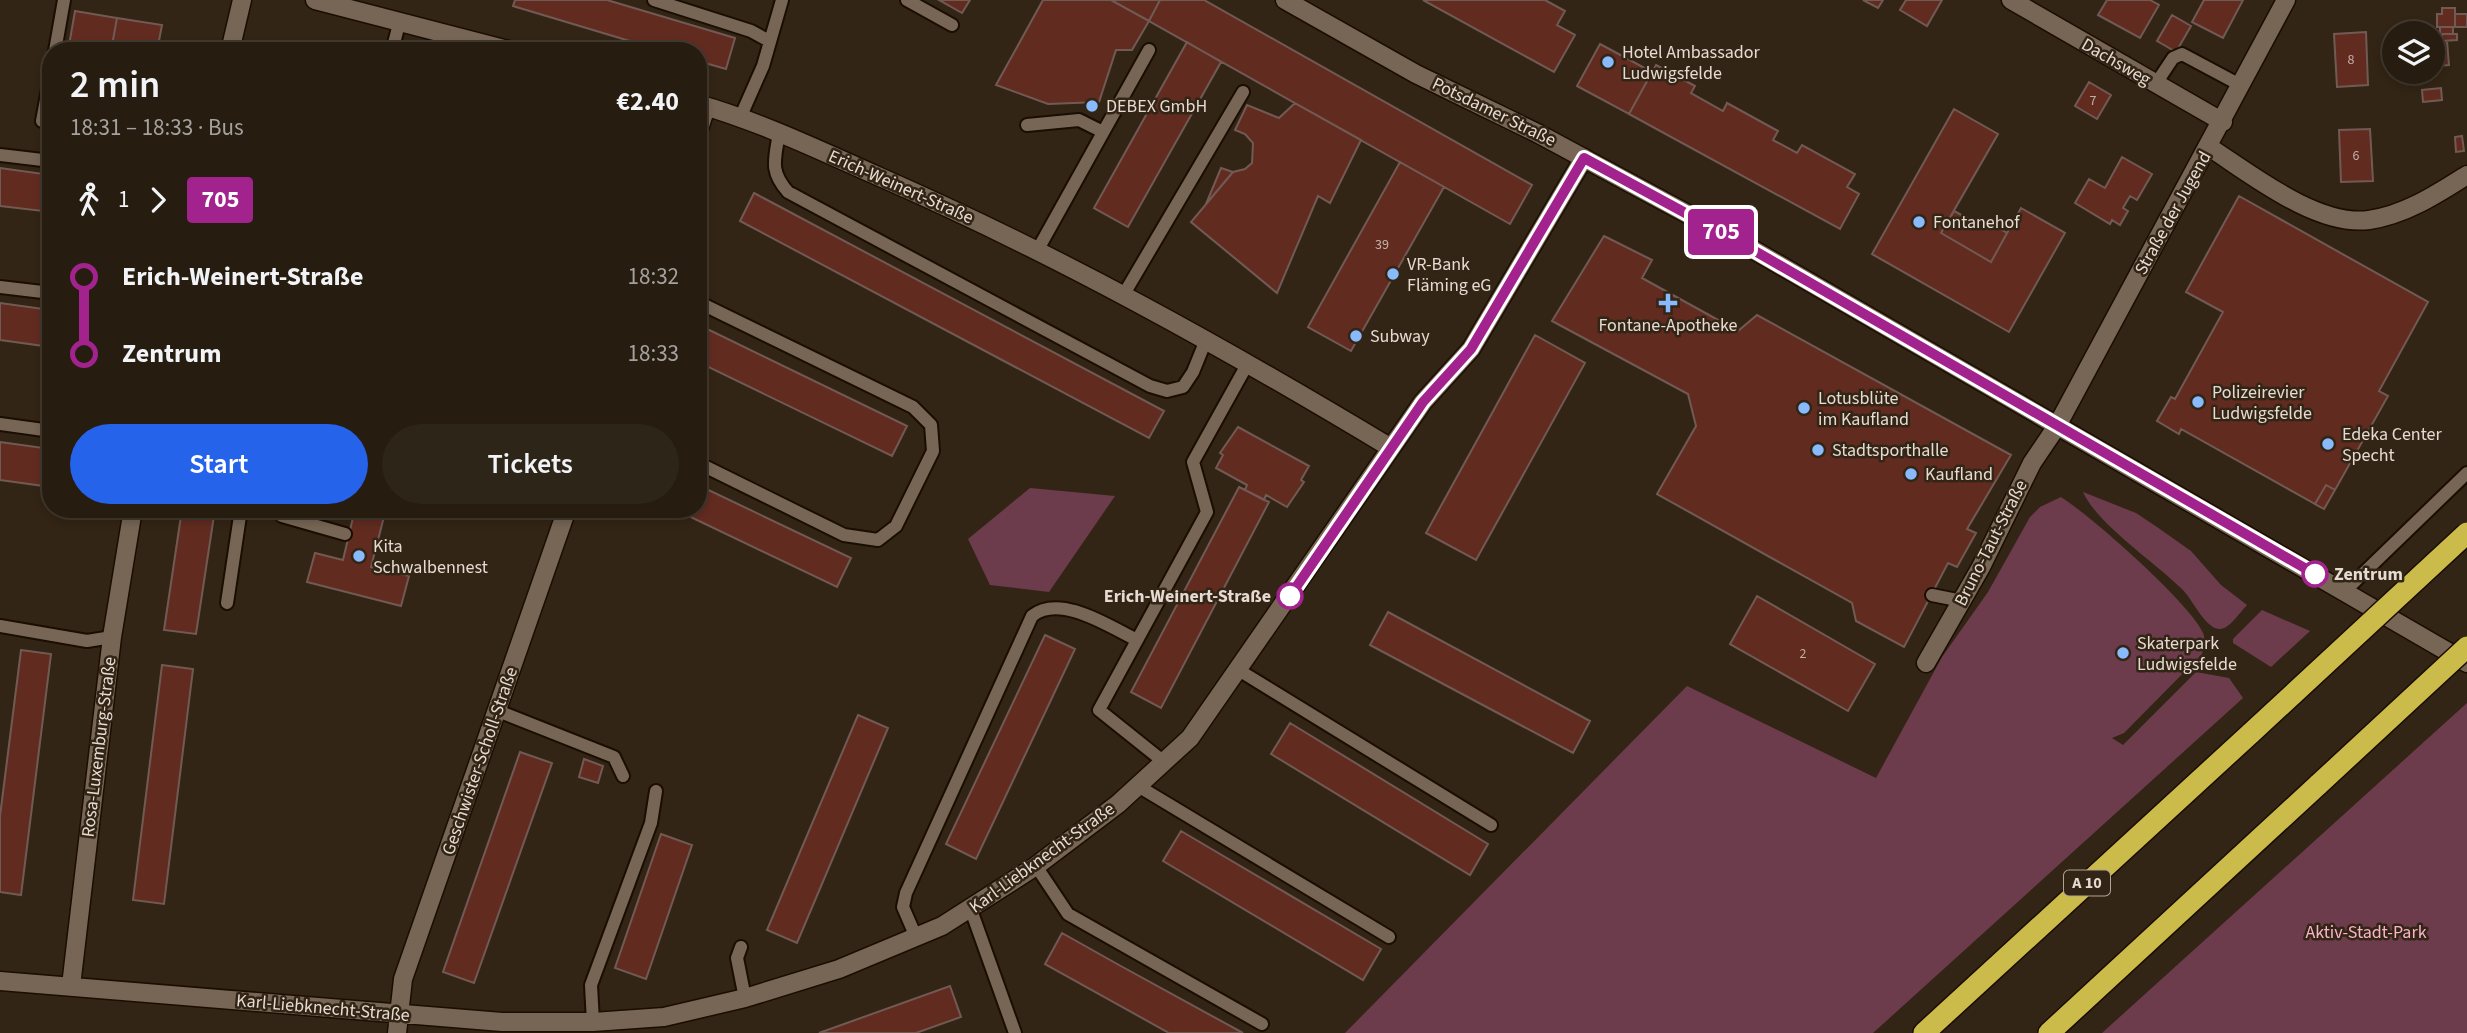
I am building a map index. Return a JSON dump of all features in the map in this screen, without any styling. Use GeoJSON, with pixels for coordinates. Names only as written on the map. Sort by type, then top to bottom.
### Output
{"type":"FeatureCollection","features":[{"type":"Feature","properties":{"kind":"highway","name":"A 10"},"geometry":{"type":"LineString","coordinates":[[1924,1033],[2467,533]]}},
{"type":"Feature","properties":{"kind":"highway"},"geometry":{"type":"LineString","coordinates":[[2049,1033],[2467,647]]}},
{"type":"Feature","properties":{"kind":"street"},"geometry":{"type":"LineString","coordinates":[[232,42],[242,0]]}},
{"type":"Feature","properties":{"kind":"street"},"geometry":{"type":"LineString","coordinates":[[315,0],[479,42]]}},
{"type":"Feature","properties":{"kind":"street","name":"Potsdamer Straße"},"geometry":{"type":"LineString","coordinates":[[1285,0],[1416,74],[1584,158],[1748,247],[2467,663]]}},
{"type":"Feature","properties":{"kind":"street","name":"Dachsweg"},"geometry":{"type":"LineString","coordinates":[[2011,0],[2223,122]]}},
{"type":"Feature","properties":{"kind":"street","name":"Straße der Jugend"},"geometry":{"type":"LineString","coordinates":[[2057,426],[2223,122],[2286,0]]}},
{"type":"Feature","properties":{"kind":"street","name":"Erich-Weinert-Straße"},"geometry":{"type":"LineString","coordinates":[[707,108],[779,133],[922,195],[1124,294],[1248,363],[1391,448]]}},
{"type":"Feature","properties":{"kind":"street"},"geometry":{"type":"LineString","coordinates":[[2209,147],[2314,211],[2339,219],[2368,220],[2400,212],[2467,175]]}},
{"type":"Feature","properties":{"kind":"street","name":"Karl-Liebknecht-Straße"},"geometry":{"type":"LineString","coordinates":[[0,981],[502,1022],[593,1022],[664,1017],[745,999],[839,970],[971,910],[1036,866],[1138,786],[1190,738],[1423,402],[1471,349],[1584,158]]}},
{"type":"Feature","properties":{"kind":"street","name":"Bruno-Taut-Straße"},"geometry":{"type":"LineString","coordinates":[[1926,663],[1962,601],[2032,463],[2057,426]]}},
{"type":"Feature","properties":{"kind":"street","name":"Rosa-Luxemburg-Straße"},"geometry":{"type":"LineString","coordinates":[[71,986],[112,637],[132,518]]}},
{"type":"Feature","properties":{"kind":"street","name":"Geschwister-Scholl-Straße"},"geometry":{"type":"LineString","coordinates":[[397,1033],[403,979],[565,518]]}},
{"type":"Feature","properties":{"kind":"lane"},"geometry":{"type":"LineString","coordinates":[[57,42],[64,0]]}},
{"type":"Feature","properties":{"kind":"lane"},"geometry":{"type":"LineString","coordinates":[[654,0],[751,31],[769,41]]}},
{"type":"Feature","properties":{"kind":"lane"},"geometry":{"type":"LineString","coordinates":[[740,118],[763,66],[782,0]]}},
{"type":"Feature","properties":{"kind":"lane"},"geometry":{"type":"LineString","coordinates":[[907,0],[952,24]]}},
{"type":"Feature","properties":{"kind":"lane"},"geometry":{"type":"LineString","coordinates":[[394,42],[400,20]]}},
{"type":"Feature","properties":{"kind":"lane"},"geometry":{"type":"LineString","coordinates":[[1037,251],[1149,50]]}},
{"type":"Feature","properties":{"kind":"lane"},"geometry":{"type":"LineString","coordinates":[[2155,85],[2174,58],[2182,54],[2242,86]]}},
{"type":"Feature","properties":{"kind":"lane"},"geometry":{"type":"LineString","coordinates":[[1124,294],[1243,92]]}},
{"type":"Feature","properties":{"kind":"lane"},"geometry":{"type":"LineString","coordinates":[[1027,125],[1079,120],[1103,132]]}},
{"type":"Feature","properties":{"kind":"lane"},"geometry":{"type":"LineString","coordinates":[[779,133],[774,164],[776,179],[788,192],[1150,386],[1167,391],[1183,387],[1206,340]]}},
{"type":"Feature","properties":{"kind":"lane"},"geometry":{"type":"LineString","coordinates":[[0,155],[42,160]]}},
{"type":"Feature","properties":{"kind":"lane"},"geometry":{"type":"LineString","coordinates":[[0,287],[42,292]]}},
{"type":"Feature","properties":{"kind":"lane"},"geometry":{"type":"LineString","coordinates":[[707,306],[913,407],[931,425],[933,451],[896,526],[878,540],[844,535],[707,467]]}},
{"type":"Feature","properties":{"kind":"lane"},"geometry":{"type":"LineString","coordinates":[[1164,762],[1099,710],[1207,512],[1193,462],[1248,363]]}},
{"type":"Feature","properties":{"kind":"lane"},"geometry":{"type":"LineString","coordinates":[[0,424],[42,430]]}},
{"type":"Feature","properties":{"kind":"lane"},"geometry":{"type":"LineString","coordinates":[[2345,592],[2467,472]]}},
{"type":"Feature","properties":{"kind":"lane"},"geometry":{"type":"LineString","coordinates":[[228,603],[240,518]]}},
{"type":"Feature","properties":{"kind":"lane"},"geometry":{"type":"LineString","coordinates":[[289,518],[345,534]]}},
{"type":"Feature","properties":{"kind":"lane"},"geometry":{"type":"LineString","coordinates":[[1932,595],[1962,601]]}},
{"type":"Feature","properties":{"kind":"lane"},"geometry":{"type":"LineString","coordinates":[[916,937],[903,907],[906,893],[1032,616],[1041,609],[1060,608],[1137,640]]}},
{"type":"Feature","properties":{"kind":"lane"},"geometry":{"type":"LineString","coordinates":[[0,626],[88,640],[112,637]]}},
{"type":"Feature","properties":{"kind":"lane"},"geometry":{"type":"LineString","coordinates":[[1237,669],[1491,825]]}},
{"type":"Feature","properties":{"kind":"lane"},"geometry":{"type":"LineString","coordinates":[[498,711],[614,757],[623,776]]}},
{"type":"Feature","properties":{"kind":"lane"},"geometry":{"type":"LineString","coordinates":[[1138,786],[1389,937]]}},
{"type":"Feature","properties":{"kind":"lane"},"geometry":{"type":"LineString","coordinates":[[593,1022],[591,985],[651,823],[656,792]]}},
{"type":"Feature","properties":{"kind":"lane"},"geometry":{"type":"LineString","coordinates":[[1036,866],[1068,914],[1262,1024]]}},
{"type":"Feature","properties":{"kind":"lane"},"geometry":{"type":"LineString","coordinates":[[971,910],[1015,1033]]}},
{"type":"Feature","properties":{"kind":"lane"},"geometry":{"type":"LineString","coordinates":[[741,947],[737,958],[745,999]]}},
{"type":"Feature","properties":{"kind":"green space"},"geometry":{"type":"Polygon","coordinates":[[[1030,488],[1115,496],[1049,592],[990,585],[968,539],[1030,488]]]}},
{"type":"Feature","properties":{"kind":"green space"},"geometry":{"type":"Polygon","coordinates":[[[2083,492],[2136,513],[2157,527],[2191,551],[2221,585],[2247,605],[2223,629],[2209,624],[2183,590],[2101,517],[2083,492]]]}},
{"type":"Feature","properties":{"kind":"green space"},"geometry":{"type":"Polygon","coordinates":[[[2061,497],[2116,540],[2160,582],[2195,620],[2204,636],[2202,654],[2124,733],[2112,738],[2123,745],[2196,672],[2229,678],[2243,698],[1873,1033],[1345,1033],[1687,686],[1876,778],[1942,657],[1988,592],[2030,517],[2040,507],[2061,497]]]}},
{"type":"Feature","properties":{"kind":"green space"},"geometry":{"type":"Polygon","coordinates":[[[2262,610],[2310,631],[2271,667],[2233,643],[2233,639],[2262,610]]]}},
{"type":"Feature","properties":{"kind":"green space","name":"Aktiv-Stadt-Park"},"geometry":{"type":"Polygon","coordinates":[[[2467,703],[2467,1033],[2102,1033],[2467,703]]]}},
{"type":"Feature","properties":{"kind":"building"},"geometry":{"type":"Polygon","coordinates":[[[515,0],[607,0],[735,38],[726,69],[707,64],[707,42],[633,42],[513,6],[515,0]]]}},
{"type":"Feature","properties":{"kind":"building"},"geometry":{"type":"Polygon","coordinates":[[[939,0],[970,0],[962,13],[939,0]]]}},
{"type":"Feature","properties":{"kind":"building"},"geometry":{"type":"Polygon","coordinates":[[[1043,0],[1111,0],[1149,21],[1132,50],[1116,50],[1099,102],[1048,104],[996,85],[1043,0]]]}},
{"type":"Feature","properties":{"kind":"building"},"geometry":{"type":"Polygon","coordinates":[[[1111,0],[1160,0],[1149,21],[1111,0]]]}},
{"type":"Feature","properties":{"kind":"building"},"geometry":{"type":"Polygon","coordinates":[[[1160,0],[1204,0],[1532,185],[1510,224],[1149,21],[1160,0]]]}},
{"type":"Feature","properties":{"kind":"building"},"geometry":{"type":"Polygon","coordinates":[[[1423,0],[1545,0],[1565,11],[1557,25],[1575,35],[1554,72],[1423,0]]]}},
{"type":"Feature","properties":{"kind":"building"},"geometry":{"type":"Polygon","coordinates":[[[1863,0],[1883,0],[1878,8],[1863,0]]]}},
{"type":"Feature","properties":{"kind":"building"},"geometry":{"type":"Polygon","coordinates":[[[1906,0],[1942,0],[1927,26],[1900,10],[1906,0]]]}},
{"type":"Feature","properties":{"kind":"building"},"geometry":{"type":"Polygon","coordinates":[[[2107,0],[2150,0],[2159,5],[2140,38],[2098,15],[2107,0]]]}},
{"type":"Feature","properties":{"kind":"building"},"geometry":{"type":"Polygon","coordinates":[[[2204,0],[2243,0],[2223,38],[2192,22],[2204,0]]]}},
{"type":"Feature","properties":{"kind":"building"},"geometry":{"type":"Polygon","coordinates":[[[2442,8],[2455,8],[2455,27],[2445,27],[2445,21],[2437,21],[2437,14],[2442,14],[2442,8]]]}},
{"type":"Feature","properties":{"kind":"building"},"geometry":{"type":"Polygon","coordinates":[[[75,11],[117,18],[113,42],[70,42],[75,11]]]}},
{"type":"Feature","properties":{"kind":"building"},"geometry":{"type":"Polygon","coordinates":[[[2455,14],[2467,14],[2467,27],[2455,27],[2455,14]]]}},
{"type":"Feature","properties":{"kind":"building"},"geometry":{"type":"Polygon","coordinates":[[[2172,15],[2191,26],[2176,52],[2157,41],[2172,15]]]}},
{"type":"Feature","properties":{"kind":"building"},"geometry":{"type":"Polygon","coordinates":[[[117,18],[162,25],[159,42],[113,42],[117,18]]]}},
{"type":"Feature","properties":{"kind":"building"},"geometry":{"type":"Polygon","coordinates":[[[2445,27],[2453,27],[2453,34],[2445,34],[2445,27]]]}},
{"type":"Feature","properties":{"kind":"building"},"geometry":{"type":"Polygon","coordinates":[[[2366,32],[2368,85],[2337,87],[2334,34],[2366,32]]]}},
{"type":"Feature","properties":{"kind":"building"},"geometry":{"type":"Polygon","coordinates":[[[2445,34],[2457,34],[2457,40],[2445,41],[2445,34]]]}},
{"type":"Feature","properties":{"kind":"building"},"geometry":{"type":"Polygon","coordinates":[[[2445,41],[2449,65],[2445,65],[2445,41]]]}},
{"type":"Feature","properties":{"kind":"building"},"geometry":{"type":"Polygon","coordinates":[[[1187,42],[1221,62],[1128,227],[1094,208],[1187,42]]]}},
{"type":"Feature","properties":{"kind":"building"},"geometry":{"type":"Polygon","coordinates":[[[1600,44],[1652,72],[1629,114],[1577,86],[1600,44]]]}},
{"type":"Feature","properties":{"kind":"building"},"geometry":{"type":"Polygon","coordinates":[[[1656,65],[1695,86],[1691,93],[1723,111],[1727,103],[1778,131],[1773,140],[1797,153],[1802,145],[1855,174],[1847,187],[1859,194],[1840,229],[1629,114],[1656,65]]]}},
{"type":"Feature","properties":{"kind":"building"},"geometry":{"type":"Polygon","coordinates":[[[2089,82],[2111,95],[2097,119],[2075,106],[2089,82]]]}},
{"type":"Feature","properties":{"kind":"building"},"geometry":{"type":"Polygon","coordinates":[[[2441,88],[2442,100],[2423,102],[2422,90],[2441,88]]]}},
{"type":"Feature","properties":{"kind":"building"},"geometry":{"type":"Polygon","coordinates":[[[1295,103],[1361,140],[1330,203],[1318,196],[1277,293],[1191,222],[1233,172],[1245,169],[1252,163],[1253,143],[1245,134],[1235,130],[1247,105],[1279,118],[1295,103]]]}},
{"type":"Feature","properties":{"kind":"building","name":"Fontanehof"},"geometry":{"type":"Polygon","coordinates":[[[1954,109],[1998,134],[1941,233],[1991,262],[2021,208],[2065,233],[2009,332],[1872,254],[1954,109]]]}},
{"type":"Feature","properties":{"kind":"building"},"geometry":{"type":"Polygon","coordinates":[[[2370,129],[2373,181],[2341,182],[2339,130],[2370,129]]]}},
{"type":"Feature","properties":{"kind":"building"},"geometry":{"type":"Polygon","coordinates":[[[2462,136],[2464,151],[2456,152],[2455,137],[2462,136]]]}},
{"type":"Feature","properties":{"kind":"building"},"geometry":{"type":"Polygon","coordinates":[[[2122,157],[2152,174],[2137,200],[2130,196],[2123,208],[2128,211],[2120,225],[2112,220],[2110,224],[2075,203],[2089,179],[2105,188],[2122,157]]]}},
{"type":"Feature","properties":{"kind":"building"},"geometry":{"type":"Polygon","coordinates":[[[1400,162],[1444,187],[1351,351],[1308,327],[1400,162]]]}},
{"type":"Feature","properties":{"kind":"building"},"geometry":{"type":"Polygon","coordinates":[[[0,168],[42,174],[42,211],[0,206],[0,168]]]}},
{"type":"Feature","properties":{"kind":"building"},"geometry":{"type":"Polygon","coordinates":[[[1221,168],[1233,172],[1206,204],[1221,168]]]}},
{"type":"Feature","properties":{"kind":"building"},"geometry":{"type":"Polygon","coordinates":[[[754,193],[1164,411],[1149,438],[740,221],[754,193]]]}},
{"type":"Feature","properties":{"kind":"building"},"geometry":{"type":"Polygon","coordinates":[[[2239,196],[2428,302],[2379,391],[2388,396],[2335,490],[2326,485],[2315,504],[2181,429],[2179,434],[2157,421],[2171,397],[2175,399],[2223,312],[2186,292],[2239,196]]]}},
{"type":"Feature","properties":{"kind":"building"},"geometry":{"type":"Polygon","coordinates":[[[1954,211],[1978,224],[1981,218],[2007,233],[1991,262],[1941,233],[1954,211]]]}},
{"type":"Feature","properties":{"kind":"building"},"geometry":{"type":"Polygon","coordinates":[[[1604,236],[1652,260],[1642,278],[1738,331],[1757,315],[2011,455],[1967,529],[1976,533],[1957,567],[1948,563],[1904,647],[1856,621],[1852,603],[1657,494],[1696,426],[1688,394],[1552,321],[1604,236]]]}},
{"type":"Feature","properties":{"kind":"building"},"geometry":{"type":"Polygon","coordinates":[[[0,303],[42,309],[42,346],[0,340],[0,303]]]}},
{"type":"Feature","properties":{"kind":"building"},"geometry":{"type":"Polygon","coordinates":[[[707,329],[907,426],[892,456],[707,366],[707,329]]]}},
{"type":"Feature","properties":{"kind":"building"},"geometry":{"type":"Polygon","coordinates":[[[1535,335],[1585,363],[1476,560],[1426,533],[1535,335]]]}},
{"type":"Feature","properties":{"kind":"building"},"geometry":{"type":"Polygon","coordinates":[[[1238,427],[1309,466],[1301,480],[1304,482],[1287,507],[1266,495],[1264,500],[1245,490],[1247,485],[1216,468],[1223,455],[1220,453],[1238,427]]]}},
{"type":"Feature","properties":{"kind":"building"},"geometry":{"type":"Polygon","coordinates":[[[0,442],[42,448],[42,486],[0,480],[0,442]]]}},
{"type":"Feature","properties":{"kind":"building"},"geometry":{"type":"Polygon","coordinates":[[[2326,485],[2335,490],[2324,509],[2315,504],[2326,485]]]}},
{"type":"Feature","properties":{"kind":"building"},"geometry":{"type":"Polygon","coordinates":[[[1239,487],[1269,502],[1161,708],[1131,692],[1239,487]]]}},
{"type":"Feature","properties":{"kind":"building"},"geometry":{"type":"Polygon","coordinates":[[[707,489],[851,558],[837,587],[693,518],[707,518],[707,489]]]}},
{"type":"Feature","properties":{"kind":"building"},"geometry":{"type":"Polygon","coordinates":[[[181,518],[214,518],[196,634],[164,630],[181,518]]]}},
{"type":"Feature","properties":{"kind":"building","name":"Kita Schwalbennest"},"geometry":{"type":"Polygon","coordinates":[[[353,518],[384,518],[371,567],[409,576],[401,606],[307,582],[315,553],[343,560],[353,518]]]}},
{"type":"Feature","properties":{"kind":"building"},"geometry":{"type":"Polygon","coordinates":[[[1757,596],[1875,664],[1848,711],[1730,644],[1757,596]]]}},
{"type":"Feature","properties":{"kind":"building"},"geometry":{"type":"Polygon","coordinates":[[[1388,612],[1590,721],[1573,753],[1370,645],[1388,612]]]}},
{"type":"Feature","properties":{"kind":"building"},"geometry":{"type":"Polygon","coordinates":[[[1045,635],[1075,649],[976,859],[946,844],[1045,635]]]}},
{"type":"Feature","properties":{"kind":"building"},"geometry":{"type":"Polygon","coordinates":[[[21,650],[51,654],[21,895],[0,892],[0,816],[21,650]]]}},
{"type":"Feature","properties":{"kind":"building"},"geometry":{"type":"Polygon","coordinates":[[[162,665],[193,669],[164,904],[133,900],[162,665]]]}},
{"type":"Feature","properties":{"kind":"building"},"geometry":{"type":"Polygon","coordinates":[[[858,715],[888,728],[797,943],[767,930],[858,715]]]}},
{"type":"Feature","properties":{"kind":"building"},"geometry":{"type":"Polygon","coordinates":[[[1290,723],[1488,844],[1470,875],[1271,754],[1290,723]]]}},
{"type":"Feature","properties":{"kind":"building"},"geometry":{"type":"Polygon","coordinates":[[[520,752],[552,763],[474,983],[443,972],[520,752]]]}},
{"type":"Feature","properties":{"kind":"building"},"geometry":{"type":"Polygon","coordinates":[[[584,759],[603,766],[598,783],[579,777],[584,759]]]}},
{"type":"Feature","properties":{"kind":"building"},"geometry":{"type":"Polygon","coordinates":[[[1181,831],[1381,949],[1363,980],[1163,861],[1181,831]]]}},
{"type":"Feature","properties":{"kind":"building"},"geometry":{"type":"Polygon","coordinates":[[[661,834],[692,845],[646,979],[615,968],[661,834]]]}},
{"type":"Feature","properties":{"kind":"building"},"geometry":{"type":"Polygon","coordinates":[[[1062,933],[1243,1033],[1169,1033],[1045,964],[1062,933]]]}},
{"type":"Feature","properties":{"kind":"building"},"geometry":{"type":"Polygon","coordinates":[[[950,986],[961,1017],[916,1033],[819,1033],[950,986]]]}},
{"type":"Feature","properties":{"kind":"bus line","name":"705"},"geometry":{"type":"LineString","coordinates":[[1290,596],[1423,402],[1471,349],[1584,158],[1748,247],[2315,574]]}},
{"type":"Feature","properties":{"kind":"place","name":"Hotel Ambassador Ludwigsfelde"},"geometry":{"type":"Point","coordinates":[1608,62]}},
{"type":"Feature","properties":{"kind":"place","name":"DEBEX GmbH"},"geometry":{"type":"Point","coordinates":[1092,106]}},
{"type":"Feature","properties":{"kind":"place","name":"Fontanehof"},"geometry":{"type":"Point","coordinates":[1919,222]}},
{"type":"Feature","properties":{"kind":"place","name":"VR-Bank Fläming eG"},"geometry":{"type":"Point","coordinates":[1393,274]}},
{"type":"Feature","properties":{"kind":"place","name":"Fontane-Apotheke"},"geometry":{"type":"Point","coordinates":[1668,303]}},
{"type":"Feature","properties":{"kind":"place","name":"Subway"},"geometry":{"type":"Point","coordinates":[1356,336]}},
{"type":"Feature","properties":{"kind":"place","name":"Polizeirevier Ludwigsfelde"},"geometry":{"type":"Point","coordinates":[2198,402]}},
{"type":"Feature","properties":{"kind":"place","name":"Lotusblüte im Kaufland"},"geometry":{"type":"Point","coordinates":[1804,408]}},
{"type":"Feature","properties":{"kind":"place","name":"Edeka Center Specht"},"geometry":{"type":"Point","coordinates":[2328,444]}},
{"type":"Feature","properties":{"kind":"place","name":"Stadtsporthalle"},"geometry":{"type":"Point","coordinates":[1818,450]}},
{"type":"Feature","properties":{"kind":"place","name":"Kaufland"},"geometry":{"type":"Point","coordinates":[1911,474]}},
{"type":"Feature","properties":{"kind":"place","name":"Kita Schwalbennest"},"geometry":{"type":"Point","coordinates":[359,556]}},
{"type":"Feature","properties":{"kind":"place","name":"Zentrum"},"geometry":{"type":"Point","coordinates":[2315,574]}},
{"type":"Feature","properties":{"kind":"place","name":"Erich-Weinert-Straße"},"geometry":{"type":"Point","coordinates":[1290,596]}},
{"type":"Feature","properties":{"kind":"place","name":"Skaterpark Ludwigsfelde"},"geometry":{"type":"Point","coordinates":[2123,653]}}]}
